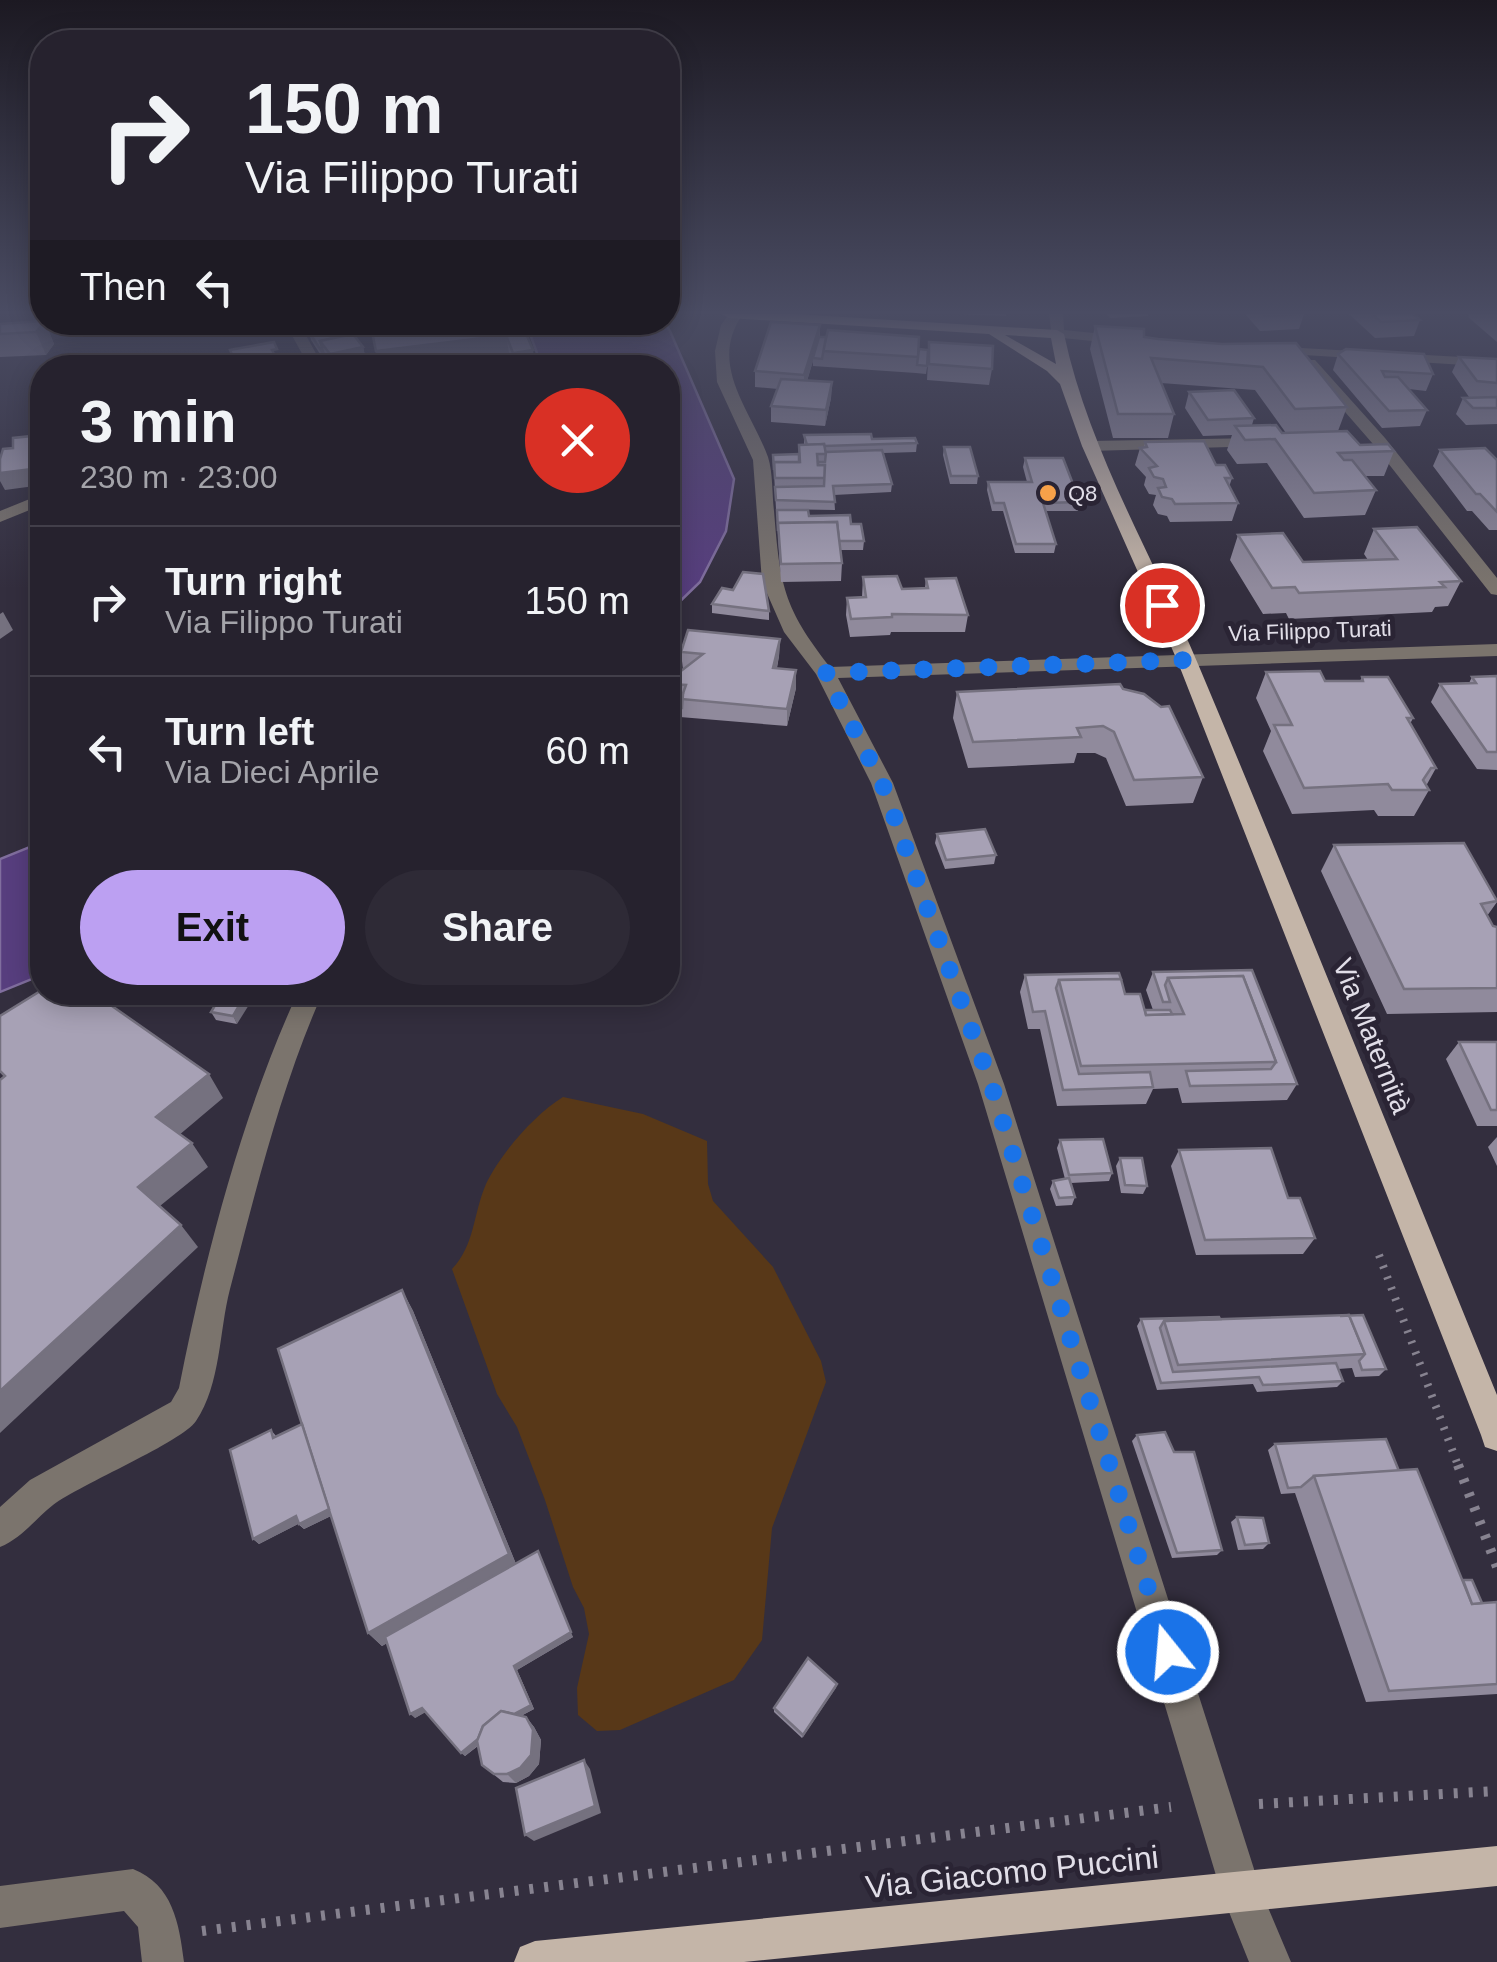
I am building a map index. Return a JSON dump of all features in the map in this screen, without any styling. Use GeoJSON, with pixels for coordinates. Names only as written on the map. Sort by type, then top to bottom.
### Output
{"type":"FeatureCollection","features":[{"type":"Feature","properties":{"kind":"main road","name":"Via Maternità"},"geometry":{"type":"LineString","coordinates":[[1075,406],[1187,660],[1497,1435]]}},
{"type":"Feature","properties":{"kind":"main road","name":"Via Giacomo Puccini"},"geometry":{"type":"LineString","coordinates":[[534,1962],[1497,1866]]}},
{"type":"Feature","properties":{"kind":"street"},"geometry":{"type":"LineString","coordinates":[[735,406],[761,460],[771,582],[793,632],[825,673],[882,783],[991,1084],[1242,1892],[1270,1962]]}},
{"type":"Feature","properties":{"kind":"street"},"geometry":{"type":"LineString","coordinates":[[1347,406],[1497,590]]}},
{"type":"Feature","properties":{"kind":"street"},"geometry":{"type":"LineString","coordinates":[[1360,441],[1379,441]]}},
{"type":"Feature","properties":{"kind":"street"},"geometry":{"type":"LineString","coordinates":[[1090,446],[1283,442]]}},
{"type":"Feature","properties":{"kind":"street"},"geometry":{"type":"LineString","coordinates":[[0,517],[30,504]]}},
{"type":"Feature","properties":{"kind":"street","name":"Via Filippo Turati"},"geometry":{"type":"LineString","coordinates":[[825,673],[1497,650]]}},
{"type":"Feature","properties":{"kind":"street"},"geometry":{"type":"LineString","coordinates":[[0,1530],[42,1492],[183,1414],[194,1392],[213,1294],[241,1196],[290,1038],[305,1005]]}},
{"type":"Feature","properties":{"kind":"street"},"geometry":{"type":"LineString","coordinates":[[0,1907],[133,1889],[158,1920],[161,1948]]}},
{"type":"Feature","properties":{"kind":"path"},"geometry":{"type":"LineString","coordinates":[[161,1948],[1164,1807],[1497,1791]]}},
{"type":"Feature","properties":{"kind":"shaded area"},"geometry":{"type":"Polygon","coordinates":[[[680,406],[702,406],[734,479],[726,531],[700,582],[680,601],[680,406]]]}},
{"type":"Feature","properties":{"kind":"shaded area"},"geometry":{"type":"Polygon","coordinates":[[[30,847],[30,980],[0,992],[0,859],[30,847]]]}},
{"type":"Feature","properties":{"kind":"shaded area"},"geometry":{"type":"Polygon","coordinates":[[[563,1097],[643,1114],[707,1141],[708,1184],[713,1201],[773,1267],[821,1361],[826,1382],[772,1528],[762,1640],[734,1680],[620,1730],[597,1731],[578,1715],[577,1688],[589,1634],[584,1608],[573,1587],[517,1427],[497,1394],[452,1269],[465,1250],[486,1184],[500,1160],[530,1124],[563,1097]]]}},
{"type":"Feature","properties":{"kind":"building"},"geometry":{"type":"Polygon","coordinates":[[[771,406],[827,406],[826,410],[771,406]]]}},
{"type":"Feature","properties":{"kind":"building"},"geometry":{"type":"Polygon","coordinates":[[[1116,406],[1171,406],[1174,414],[1118,414],[1116,406]]]}},
{"type":"Feature","properties":{"kind":"building"},"geometry":{"type":"Polygon","coordinates":[[[1198,406],[1245,406],[1254,418],[1208,420],[1198,406]]]}},
{"type":"Feature","properties":{"kind":"building"},"geometry":{"type":"Polygon","coordinates":[[[1292,406],[1347,407],[1295,409],[1292,406]]]}},
{"type":"Feature","properties":{"kind":"building"},"geometry":{"type":"Polygon","coordinates":[[[1384,406],[1423,406],[1427,410],[1389,411],[1384,406]]]}},
{"type":"Feature","properties":{"kind":"building"},"geometry":{"type":"Polygon","coordinates":[[[1276,425],[1282,433],[1347,431],[1360,445],[1388,444],[1394,451],[1338,453],[1344,460],[1352,460],[1376,490],[1314,493],[1275,439],[1245,440],[1235,426],[1276,425]]]}},
{"type":"Feature","properties":{"kind":"building"},"geometry":{"type":"Polygon","coordinates":[[[871,434],[872,439],[915,438],[917,443],[807,445],[804,435],[871,434]]]}},
{"type":"Feature","properties":{"kind":"building"},"geometry":{"type":"Polygon","coordinates":[[[30,436],[30,469],[0,473],[3,449],[13,448],[13,438],[30,436]]]}},
{"type":"Feature","properties":{"kind":"building"},"geometry":{"type":"Polygon","coordinates":[[[1204,441],[1216,465],[1225,465],[1232,478],[1225,478],[1238,503],[1175,504],[1162,497],[1158,488],[1166,487],[1163,479],[1154,477],[1149,468],[1157,466],[1140,448],[1147,447],[1145,442],[1204,441]]]}},
{"type":"Feature","properties":{"kind":"building"},"geometry":{"type":"Polygon","coordinates":[[[824,444],[826,454],[817,454],[818,465],[825,465],[825,478],[775,478],[774,462],[800,462],[799,445],[824,444]]]}},
{"type":"Feature","properties":{"kind":"building"},"geometry":{"type":"Polygon","coordinates":[[[944,447],[970,447],[978,476],[951,476],[944,447]]]}},
{"type":"Feature","properties":{"kind":"building"},"geometry":{"type":"Polygon","coordinates":[[[1485,448],[1497,460],[1497,512],[1476,494],[1440,450],[1485,448]]]}},
{"type":"Feature","properties":{"kind":"building"},"geometry":{"type":"Polygon","coordinates":[[[882,450],[892,484],[833,486],[835,502],[776,500],[775,487],[824,486],[825,465],[818,462],[825,462],[826,452],[882,450]]]}},
{"type":"Feature","properties":{"kind":"building"},"geometry":{"type":"Polygon","coordinates":[[[799,454],[799,462],[774,462],[774,470],[773,455],[799,454]]]}},
{"type":"Feature","properties":{"kind":"building"},"geometry":{"type":"Polygon","coordinates":[[[1025,458],[1063,458],[1080,502],[1043,503],[1056,544],[1016,544],[1004,503],[994,503],[988,482],[1032,482],[1025,458]]]}},
{"type":"Feature","properties":{"kind":"building"},"geometry":{"type":"Polygon","coordinates":[[[777,510],[808,510],[809,516],[850,515],[851,524],[861,524],[864,541],[839,541],[837,522],[778,523],[778,531],[777,510]]]}},
{"type":"Feature","properties":{"kind":"building"},"geometry":{"type":"Polygon","coordinates":[[[837,522],[842,563],[781,564],[778,523],[837,522]]]}},
{"type":"Feature","properties":{"kind":"building"},"geometry":{"type":"Polygon","coordinates":[[[1417,527],[1461,581],[1440,582],[1445,587],[1299,593],[1295,587],[1272,588],[1238,535],[1283,533],[1303,562],[1397,559],[1374,529],[1417,527]]]}},
{"type":"Feature","properties":{"kind":"building"},"geometry":{"type":"Polygon","coordinates":[[[743,572],[763,574],[769,611],[712,604],[722,588],[733,590],[743,572]]]}},
{"type":"Feature","properties":{"kind":"building"},"geometry":{"type":"Polygon","coordinates":[[[897,576],[902,589],[928,588],[926,579],[956,578],[968,615],[892,614],[851,619],[847,598],[866,597],[863,577],[897,576]]]}},
{"type":"Feature","properties":{"kind":"building"},"geometry":{"type":"Polygon","coordinates":[[[688,630],[780,639],[773,668],[796,670],[787,709],[681,699],[686,685],[680,685],[680,672],[703,654],[681,652],[688,630]]]}},
{"type":"Feature","properties":{"kind":"building"},"geometry":{"type":"Polygon","coordinates":[[[1320,671],[1325,681],[1388,677],[1436,768],[1431,768],[1423,780],[1429,790],[1392,790],[1388,784],[1304,788],[1274,725],[1292,725],[1266,672],[1320,671]]]}},
{"type":"Feature","properties":{"kind":"building"},"geometry":{"type":"Polygon","coordinates":[[[1497,676],[1497,752],[1487,752],[1440,684],[1476,683],[1472,677],[1497,676]]]}},
{"type":"Feature","properties":{"kind":"building"},"geometry":{"type":"Polygon","coordinates":[[[1120,684],[1123,689],[1144,694],[1161,707],[1169,706],[1203,777],[1134,780],[1114,732],[1103,726],[1077,728],[1081,737],[973,742],[957,692],[1120,684]]]}},
{"type":"Feature","properties":{"kind":"building"},"geometry":{"type":"Polygon","coordinates":[[[985,829],[996,855],[946,860],[937,834],[985,829]]]}},
{"type":"Feature","properties":{"kind":"building"},"geometry":{"type":"Polygon","coordinates":[[[1464,843],[1497,901],[1481,904],[1497,927],[1497,988],[1404,989],[1334,845],[1464,843]]]}},
{"type":"Feature","properties":{"kind":"building"},"geometry":{"type":"Polygon","coordinates":[[[1252,970],[1297,1084],[1190,1086],[1186,1071],[1271,1069],[1276,1062],[1243,976],[1168,978],[1165,985],[1170,1002],[1163,1002],[1153,972],[1252,970]]]}},
{"type":"Feature","properties":{"kind":"building"},"geometry":{"type":"Polygon","coordinates":[[[1119,973],[1121,979],[1059,980],[1056,988],[1079,1074],[1150,1072],[1153,1087],[1063,1090],[1045,1011],[1033,1012],[1025,975],[1119,973]]]}},
{"type":"Feature","properties":{"kind":"building"},"geometry":{"type":"Polygon","coordinates":[[[1243,976],[1276,1062],[1081,1066],[1059,980],[1121,979],[1125,994],[1140,994],[1146,1015],[1184,1014],[1168,978],[1243,976]]]}},
{"type":"Feature","properties":{"kind":"building"},"geometry":{"type":"Polygon","coordinates":[[[30,997],[30,1005],[111,1005],[209,1074],[156,1117],[192,1143],[138,1187],[181,1225],[0,1391],[0,1080],[5,1076],[0,1071],[0,1016],[30,997]]]}},
{"type":"Feature","properties":{"kind":"building"},"geometry":{"type":"Polygon","coordinates":[[[215,1005],[239,1005],[233,1016],[211,1012],[215,1005]]]}},
{"type":"Feature","properties":{"kind":"building"},"geometry":{"type":"Polygon","coordinates":[[[1145,1010],[1170,1010],[1172,1014],[1146,1015],[1145,1010]]]}},
{"type":"Feature","properties":{"kind":"building"},"geometry":{"type":"Polygon","coordinates":[[[1459,1042],[1497,1042],[1497,1110],[1491,1110],[1459,1042]]]}},
{"type":"Feature","properties":{"kind":"building"},"geometry":{"type":"Polygon","coordinates":[[[1103,1139],[1112,1173],[1069,1175],[1060,1140],[1103,1139]]]}},
{"type":"Feature","properties":{"kind":"building"},"geometry":{"type":"Polygon","coordinates":[[[1271,1148],[1288,1198],[1300,1198],[1315,1238],[1205,1240],[1179,1150],[1271,1148]]]}},
{"type":"Feature","properties":{"kind":"building"},"geometry":{"type":"Polygon","coordinates":[[[1120,1158],[1142,1158],[1147,1186],[1125,1185],[1120,1158]]]}},
{"type":"Feature","properties":{"kind":"building"},"geometry":{"type":"Polygon","coordinates":[[[1069,1178],[1075,1197],[1059,1198],[1053,1181],[1069,1178]]]}},
{"type":"Feature","properties":{"kind":"building"},"geometry":{"type":"Polygon","coordinates":[[[402,1290],[509,1554],[368,1633],[278,1349],[402,1290]]]}},
{"type":"Feature","properties":{"kind":"building"},"geometry":{"type":"Polygon","coordinates":[[[1349,1315],[1365,1354],[1178,1365],[1164,1321],[1349,1315]]]}},
{"type":"Feature","properties":{"kind":"building"},"geometry":{"type":"Polygon","coordinates":[[[1363,1315],[1386,1369],[1362,1370],[1359,1361],[1365,1354],[1349,1316],[1363,1315]]]}},
{"type":"Feature","properties":{"kind":"building"},"geometry":{"type":"Polygon","coordinates":[[[1219,1317],[1164,1321],[1160,1328],[1173,1372],[1336,1363],[1343,1381],[1263,1385],[1259,1377],[1161,1383],[1141,1319],[1219,1317]]]}},
{"type":"Feature","properties":{"kind":"building"},"geometry":{"type":"Polygon","coordinates":[[[302,1424],[329,1509],[299,1524],[296,1516],[253,1539],[230,1450],[271,1430],[273,1438],[302,1424]]]}},
{"type":"Feature","properties":{"kind":"building"},"geometry":{"type":"Polygon","coordinates":[[[1165,1432],[1174,1452],[1194,1452],[1222,1550],[1177,1553],[1137,1435],[1165,1432]]]}},
{"type":"Feature","properties":{"kind":"building"},"geometry":{"type":"Polygon","coordinates":[[[1386,1439],[1399,1471],[1314,1476],[1301,1487],[1288,1488],[1275,1444],[1386,1439]]]}},
{"type":"Feature","properties":{"kind":"building"},"geometry":{"type":"Polygon","coordinates":[[[1417,1469],[1472,1604],[1497,1602],[1497,1684],[1389,1691],[1314,1476],[1417,1469]]]}},
{"type":"Feature","properties":{"kind":"building"},"geometry":{"type":"Polygon","coordinates":[[[1237,1517],[1263,1518],[1269,1543],[1245,1545],[1237,1517]]]}},
{"type":"Feature","properties":{"kind":"building"},"geometry":{"type":"Polygon","coordinates":[[[538,1551],[571,1632],[514,1666],[531,1705],[514,1714],[501,1711],[461,1753],[422,1708],[410,1714],[385,1637],[538,1551]]]}},
{"type":"Feature","properties":{"kind":"building"},"geometry":{"type":"Polygon","coordinates":[[[1463,1580],[1472,1580],[1482,1603],[1472,1604],[1463,1580]]]}},
{"type":"Feature","properties":{"kind":"building"},"geometry":{"type":"Polygon","coordinates":[[[808,1658],[837,1684],[803,1735],[774,1708],[808,1658]]]}},
{"type":"Feature","properties":{"kind":"building"},"geometry":{"type":"Polygon","coordinates":[[[501,1711],[526,1717],[533,1730],[531,1755],[520,1768],[494,1774],[482,1765],[477,1741],[483,1726],[501,1711]]]}},
{"type":"Feature","properties":{"kind":"building"},"geometry":{"type":"Polygon","coordinates":[[[584,1760],[595,1806],[525,1835],[516,1788],[584,1760]]]}},
{"type":"Feature","properties":{"kind":"place","name":"Q8"},"geometry":{"type":"Point","coordinates":[1048,493]}},
{"type":"Feature","properties":{"kind":"route"},"geometry":{"type":"LineString","coordinates":[[1162,605],[1187,660],[825,673],[882,783],[991,1084],[1168,1652]]}}]}
